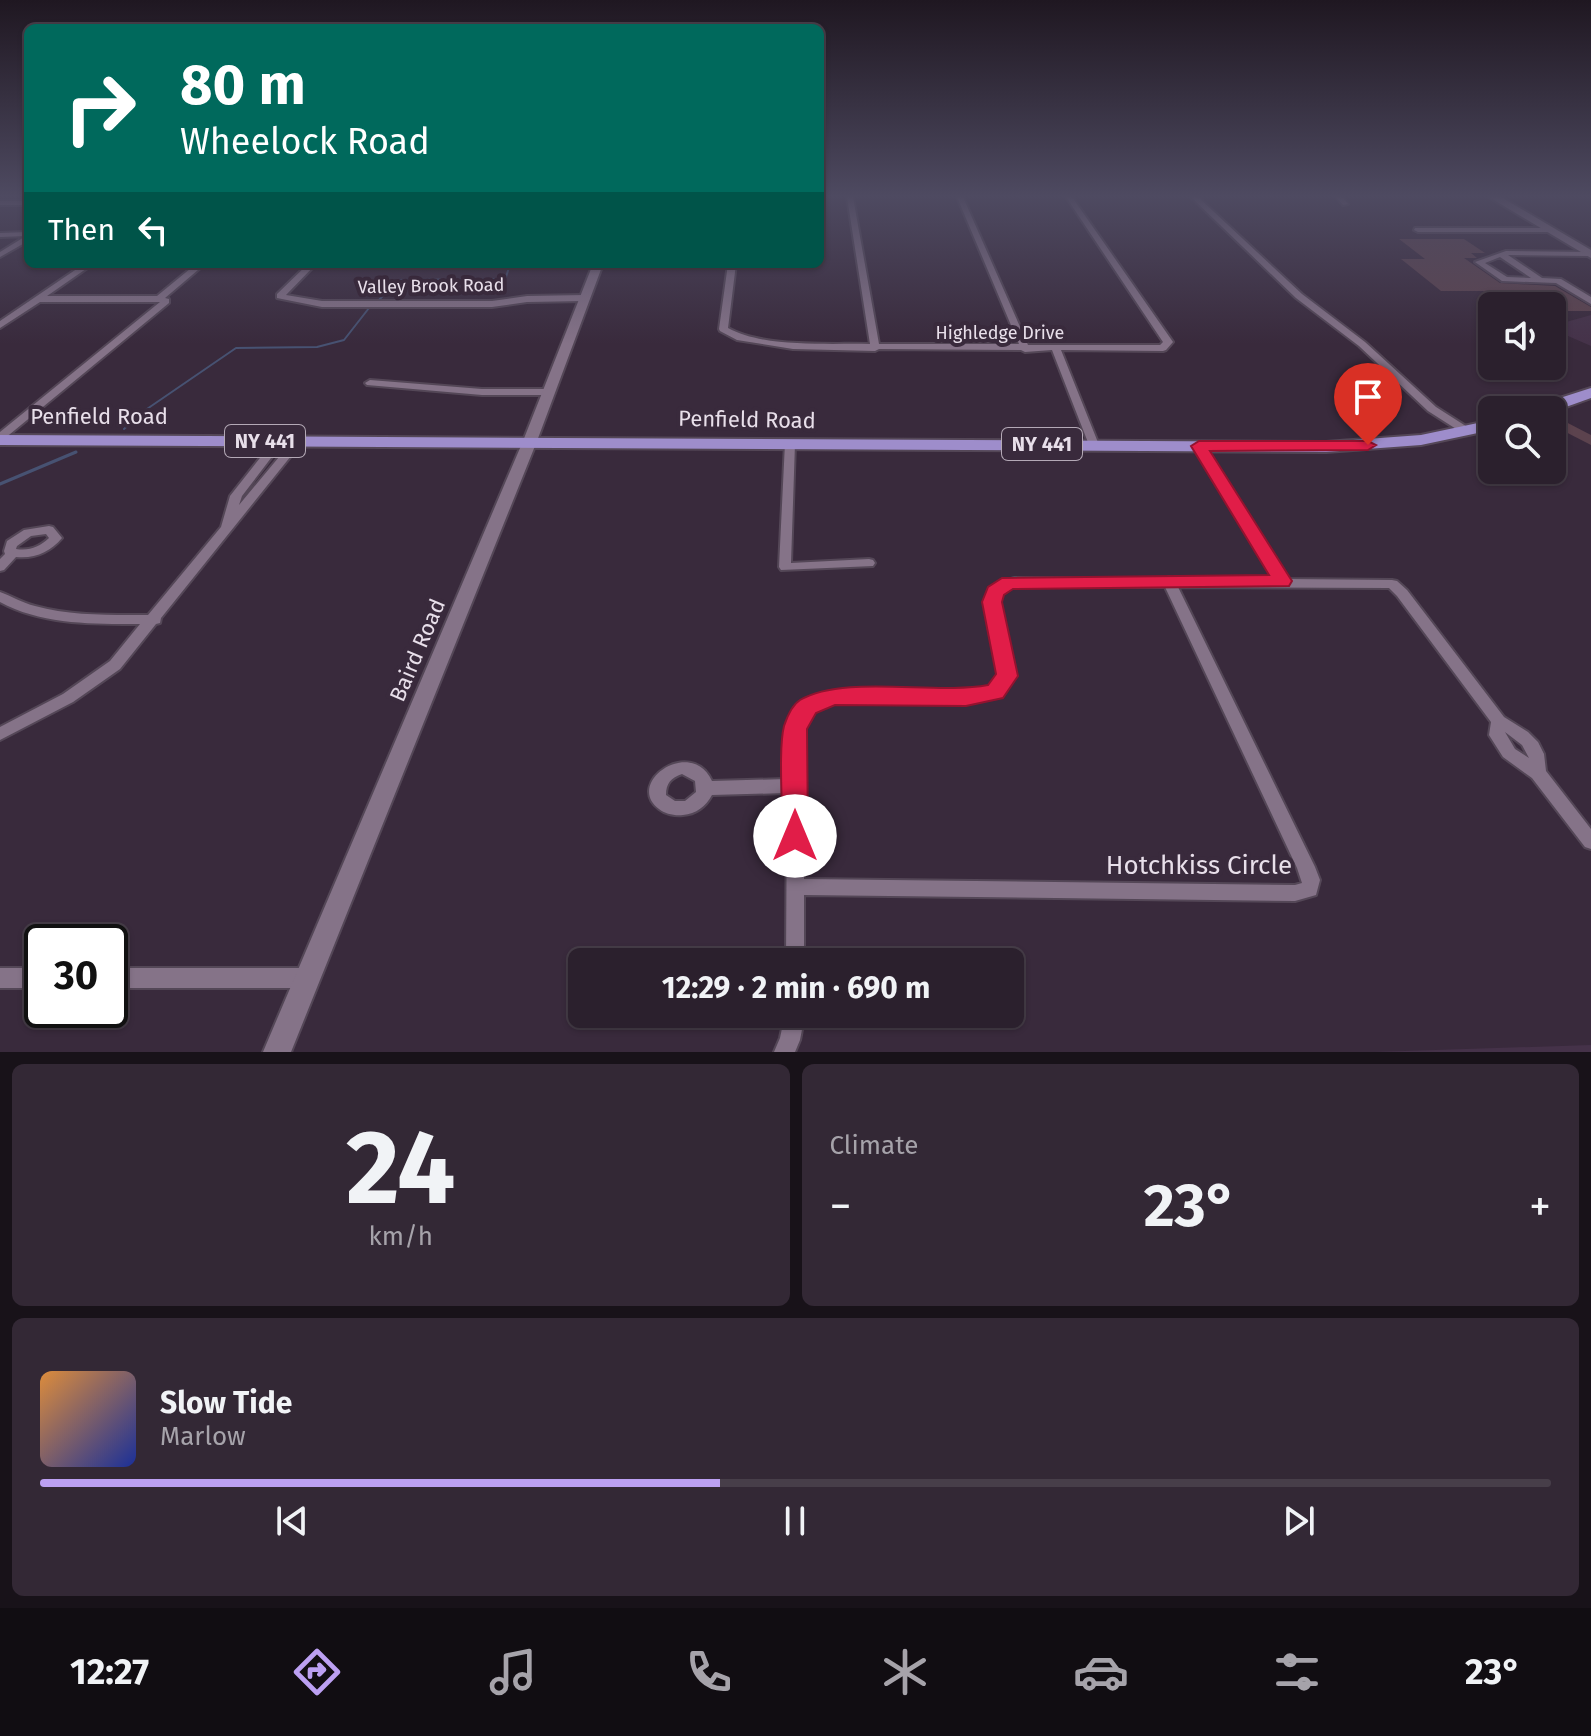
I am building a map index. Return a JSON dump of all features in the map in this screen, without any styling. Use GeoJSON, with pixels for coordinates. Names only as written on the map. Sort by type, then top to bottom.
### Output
{"type":"FeatureCollection","features":[{"type":"Feature","properties":{"kind":"main road"},"geometry":{"type":"LineString","coordinates":[[1566,402],[1591,393]]}},
{"type":"Feature","properties":{"kind":"main road","name":"Penfield Road"},"geometry":{"type":"LineString","coordinates":[[0,439],[1368,445],[1478,429]]}},
{"type":"Feature","properties":{"kind":"street"},"geometry":{"type":"LineString","coordinates":[[858,246],[875,348]]}},
{"type":"Feature","properties":{"kind":"street"},"geometry":{"type":"LineString","coordinates":[[981,246],[1025,349]]}},
{"type":"Feature","properties":{"kind":"street","name":"Highledge Drive"},"geometry":{"type":"LineString","coordinates":[[731,268],[723,321],[725,333],[793,346],[1163,348],[1168,342],[1103,246]]}},
{"type":"Feature","properties":{"kind":"street"},"geometry":{"type":"LineString","coordinates":[[1246,246],[1299,296],[1362,344],[1432,409],[1468,432]]}},
{"type":"Feature","properties":{"kind":"street"},"geometry":{"type":"LineString","coordinates":[[1503,255],[1539,279]]}},
{"type":"Feature","properties":{"kind":"street"},"geometry":{"type":"LineString","coordinates":[[1590,255],[1503,255],[1479,262],[1501,278],[1564,283],[1591,301]]}},
{"type":"Feature","properties":{"kind":"street"},"geometry":{"type":"LineString","coordinates":[[0,325],[83,268]]}},
{"type":"Feature","properties":{"kind":"street"},"geometry":{"type":"LineString","coordinates":[[159,299],[196,268]]}},
{"type":"Feature","properties":{"kind":"street","name":"Valley Brook Road"},"geometry":{"type":"LineString","coordinates":[[308,268],[280,296],[322,304],[492,304],[527,299],[585,298]]}},
{"type":"Feature","properties":{"kind":"street","name":"Baird Road"},"geometry":{"type":"LineString","coordinates":[[277,1052],[530,441],[596,268]]}},
{"type":"Feature","properties":{"kind":"street"},"geometry":{"type":"LineString","coordinates":[[0,439],[166,301],[38,299]]}},
{"type":"Feature","properties":{"kind":"street"},"geometry":{"type":"LineString","coordinates":[[1056,349],[1094,445]]}},
{"type":"Feature","properties":{"kind":"street"},"geometry":{"type":"LineString","coordinates":[[370,383],[482,392],[549,392]]}},
{"type":"Feature","properties":{"kind":"street"},"geometry":{"type":"LineString","coordinates":[[226,531],[236,496],[279,441]]}},
{"type":"Feature","properties":{"kind":"street"},"geometry":{"type":"LineString","coordinates":[[0,734],[95,680],[131,649],[298,441]]}},
{"type":"Feature","properties":{"kind":"street"},"geometry":{"type":"LineString","coordinates":[[790,443],[785,567],[869,563]]}},
{"type":"Feature","properties":{"kind":"street"},"geometry":{"type":"LineString","coordinates":[[1199,446],[1282,581]]}},
{"type":"Feature","properties":{"kind":"street"},"geometry":{"type":"LineString","coordinates":[[0,567],[13,553]]}},
{"type":"Feature","properties":{"kind":"street"},"geometry":{"type":"LineString","coordinates":[[795,948],[795,786],[797,721],[801,713],[816,702],[834,697],[977,697],[1001,687],[1007,676],[992,602],[995,592],[1003,585],[1023,581],[1385,582],[1398,588],[1499,721],[1525,737],[1539,755],[1538,773],[1591,842]]}},
{"type":"Feature","properties":{"kind":"street","name":"Hotchkiss Circle"},"geometry":{"type":"LineString","coordinates":[[795,887],[1295,893],[1310,889],[1311,880],[1306,867],[1169,581]]}},
{"type":"Feature","properties":{"kind":"street"},"geometry":{"type":"LineString","coordinates":[[0,596],[10,603],[65,615],[155,620]]}},
{"type":"Feature","properties":{"kind":"street"},"geometry":{"type":"LineString","coordinates":[[706,788],[795,786]]}},
{"type":"Feature","properties":{"kind":"street"},"geometry":{"type":"LineString","coordinates":[[0,978],[24,978]]}},
{"type":"Feature","properties":{"kind":"street"},"geometry":{"type":"LineString","coordinates":[[128,978],[307,978]]}},
{"type":"Feature","properties":{"kind":"street"},"geometry":{"type":"LineString","coordinates":[[784,1052],[792,1028]]}},
{"type":"Feature","properties":{"kind":"shaded area"},"geometry":{"type":"Polygon","coordinates":[[[1591,315],[1591,346],[1566,335],[1566,322],[1591,315]]]}},
{"type":"Feature","properties":{"kind":"shaded area"},"geometry":{"type":"Polygon","coordinates":[[[1591,1045],[1591,1052],[1374,1052],[1591,1045]]]}},
{"type":"Feature","properties":{"kind":"building"},"geometry":{"type":"Polygon","coordinates":[[[1408,246],[1475,246],[1485,253],[1471,253],[1477,258],[1464,258],[1500,283],[1555,286],[1565,292],[1441,291],[1401,259],[1425,259],[1408,246]]]}},
{"type":"Feature","properties":{"kind":"building"},"geometry":{"type":"Polygon","coordinates":[[[1566,292],[1591,307],[1591,311],[1566,311],[1566,292]]]}},
{"type":"Feature","properties":{"kind":"building"},"geometry":{"type":"Polygon","coordinates":[[[1566,422],[1591,435],[1591,445],[1566,432],[1566,422]]]}},
{"type":"Feature","properties":{"kind":"waterway"},"geometry":{"type":"LineString","coordinates":[[379,300],[397,280],[501,279],[506,277],[509,268]]}},
{"type":"Feature","properties":{"kind":"waterway"},"geometry":{"type":"LineString","coordinates":[[124,429],[144,411],[236,348],[317,347],[344,340],[369,308]]}},
{"type":"Feature","properties":{"kind":"waterway"},"geometry":{"type":"LineString","coordinates":[[0,484],[76,452]]}},
{"type":"Feature","properties":{"kind":"route"},"geometry":{"type":"LineString","coordinates":[[795,836],[795,729],[801,713],[808,707],[834,697],[977,697],[995,692],[1007,676],[992,602],[995,592],[1009,583],[1282,581],[1199,446],[1368,445]]}}]}
